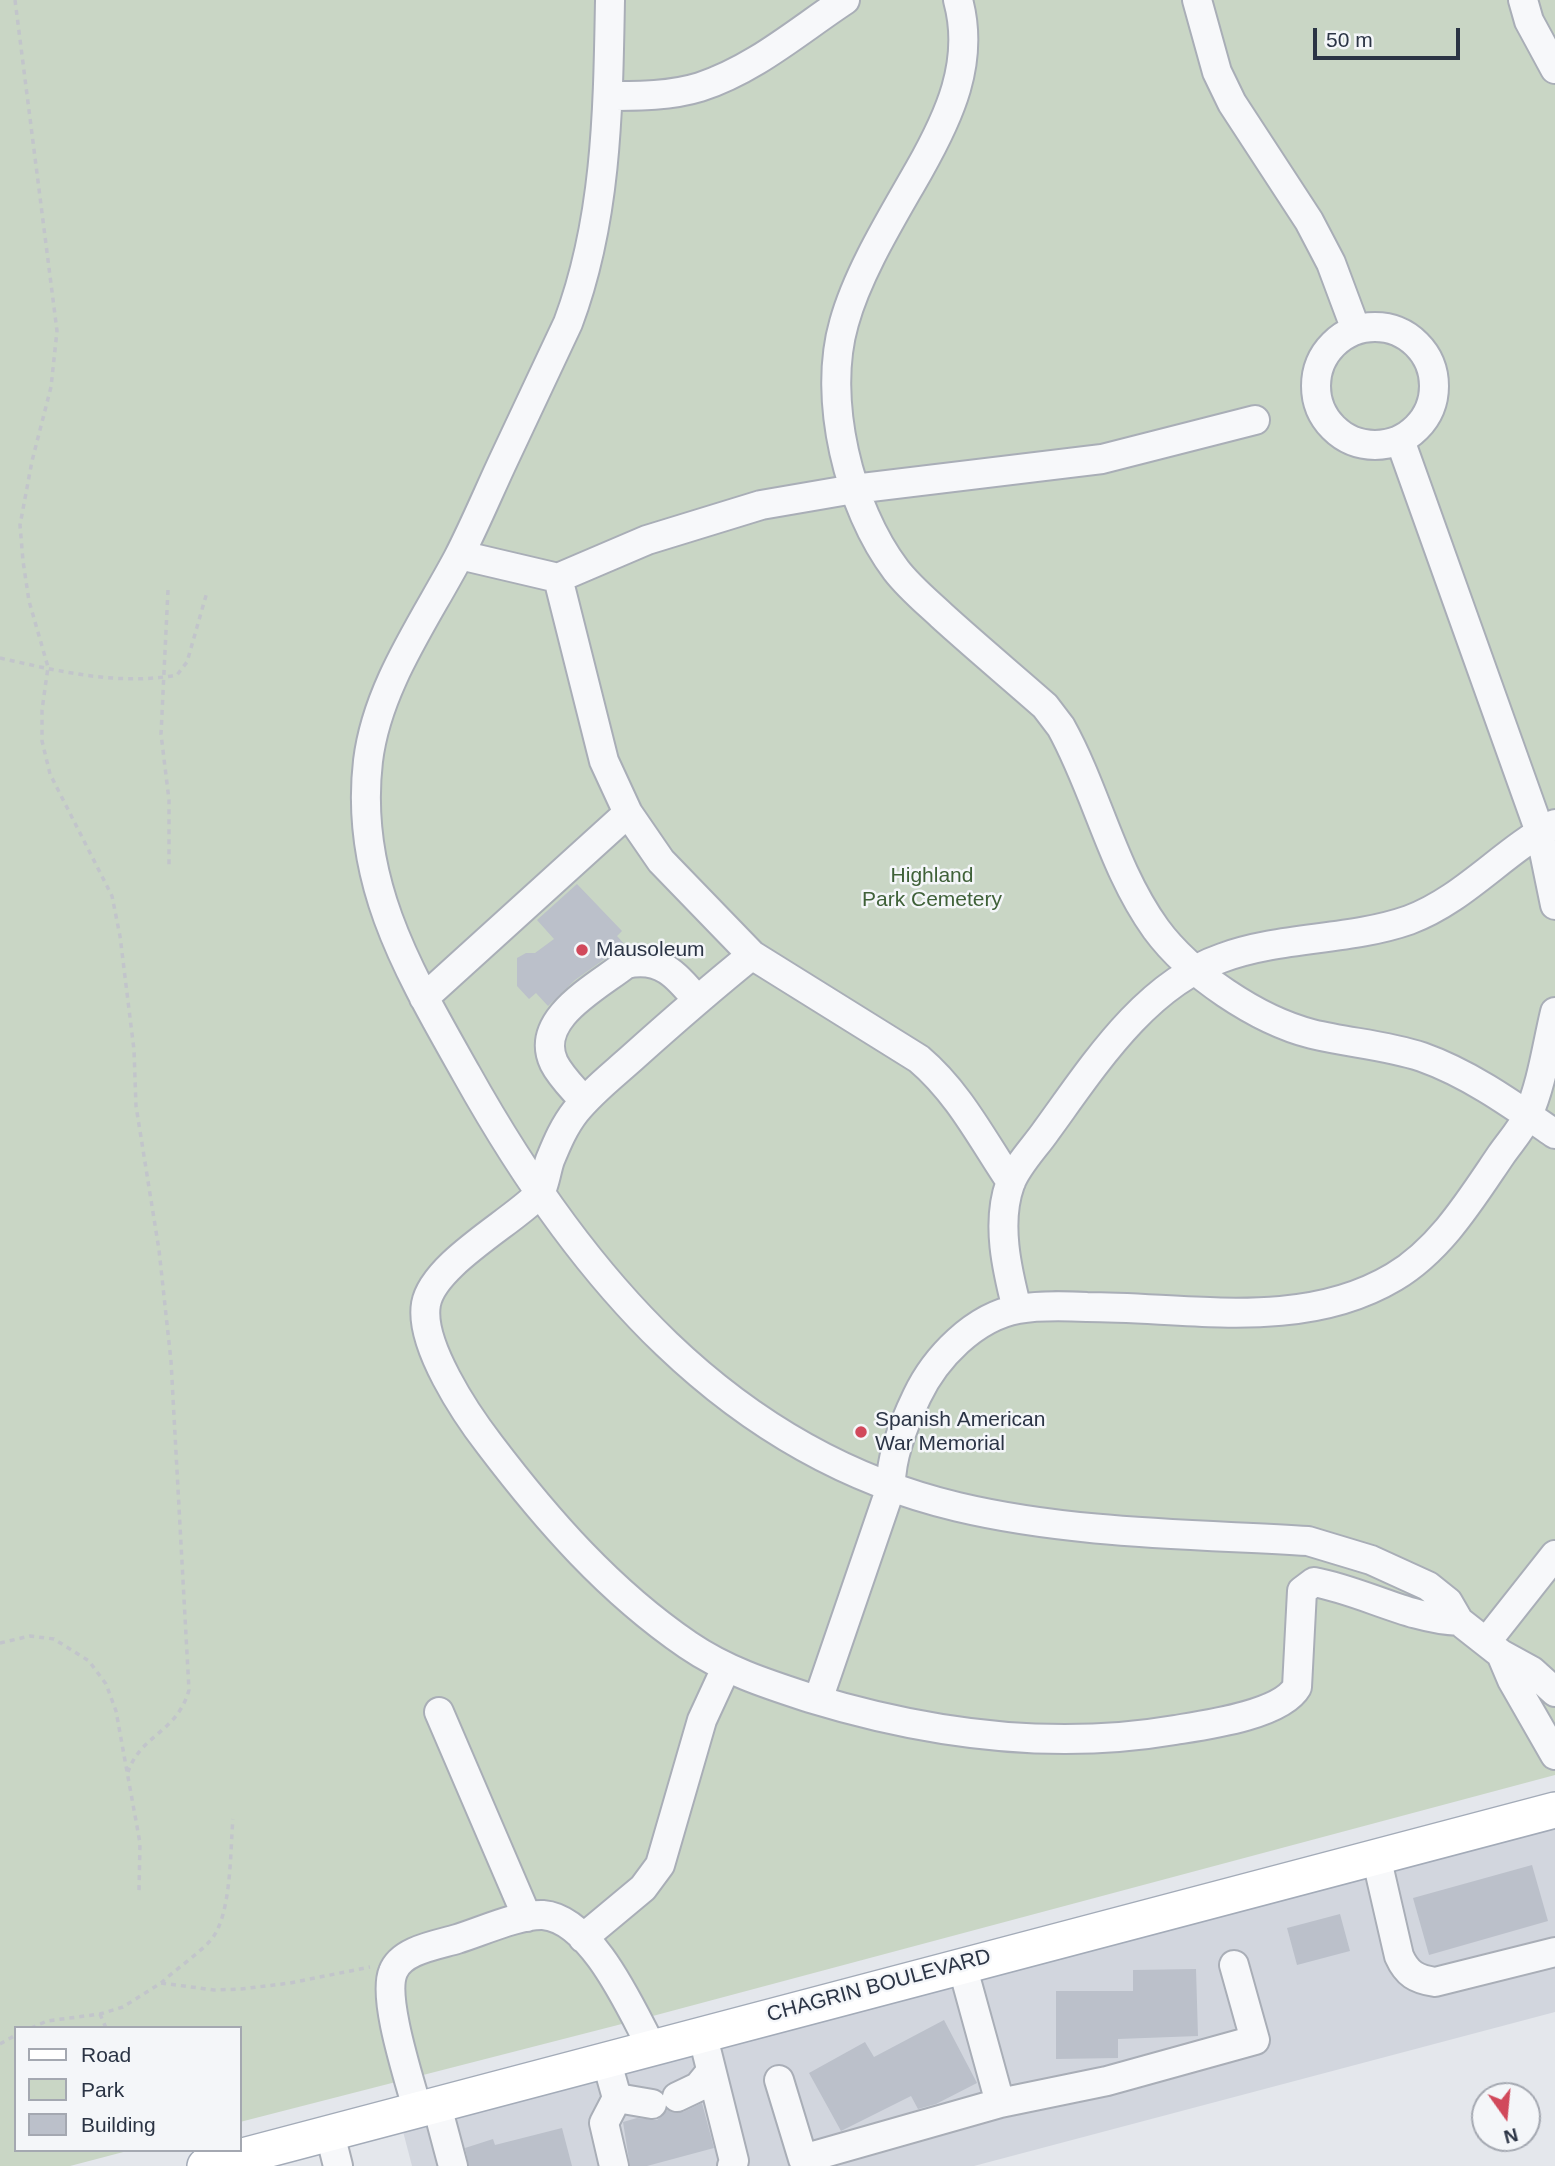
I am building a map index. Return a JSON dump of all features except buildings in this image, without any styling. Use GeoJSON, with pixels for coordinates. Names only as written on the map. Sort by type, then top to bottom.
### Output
{"type":"FeatureCollection","features":[{"type":"Feature","properties":{"kind":"main road","name":"CHAGRIN BOULEVARD"},"geometry":{"type":"LineString","coordinates":[[205,2166],[334,2150],[427,2109],[651,2046],[1555,1810]]}},
{"type":"Feature","properties":{"kind":"lane"},"geometry":{"type":"LineString","coordinates":[[610,0],[608,96],[598,211],[582,285],[568,323],[460,555],[410,643],[388,691],[368,761],[368,842],[388,925],[424,998],[493,1122],[601,1275],[698,1375],[790,1441],[891,1487],[958,1507],[1065,1525],[1308,1541],[1371,1560],[1429,1586],[1448,1602],[1459,1621],[1494,1648],[1532,1671],[1555,1692]]}},
{"type":"Feature","properties":{"kind":"lane"},"geometry":{"type":"LineString","coordinates":[[608,96],[683,91],[728,76],[769,53],[845,0]]}},
{"type":"Feature","properties":{"kind":"lane"},"geometry":{"type":"LineString","coordinates":[[958,0],[962,15],[963,47],[960,81],[948,117],[860,282],[844,321],[840,342],[838,405],[854,489],[879,543],[897,571],[954,627],[1045,706],[1061,727],[1131,889],[1157,930],[1196,972],[1261,1012],[1310,1033],[1386,1047],[1452,1069],[1555,1134]]}},
{"type":"Feature","properties":{"kind":"lane"},"geometry":{"type":"LineString","coordinates":[[1196,0],[1217,72],[1232,103],[1309,222],[1331,263],[1356,330]]}},
{"type":"Feature","properties":{"kind":"lane"},"geometry":{"type":"LineString","coordinates":[[1523,0],[1529,21],[1555,69]]}},
{"type":"Feature","properties":{"kind":"lane"},"geometry":{"type":"LineString","coordinates":[[1375,327],[1393,329],[1409,338],[1422,351],[1434,384],[1432,401],[1426,417],[1415,430],[1401,440],[1384,445],[1366,445],[1349,440],[1334,430],[1323,416],[1315,382],[1319,365],[1334,343],[1356,330],[1375,327]]}},
{"type":"Feature","properties":{"kind":"lane"},"geometry":{"type":"LineString","coordinates":[[460,555],[558,578],[647,540],[761,505],[854,489],[1102,459],[1255,420]]}},
{"type":"Feature","properties":{"kind":"lane"},"geometry":{"type":"LineString","coordinates":[[1401,440],[1548,828],[1555,905]]}},
{"type":"Feature","properties":{"kind":"lane"},"geometry":{"type":"LineString","coordinates":[[558,578],[604,761],[628,813],[661,861],[752,955],[919,1059],[936,1073],[972,1121],[1011,1182]]}},
{"type":"Feature","properties":{"kind":"lane"},"geometry":{"type":"LineString","coordinates":[[424,998],[628,813]]}},
{"type":"Feature","properties":{"kind":"lane"},"geometry":{"type":"LineString","coordinates":[[1017,1309],[1010,1278],[1003,1214],[1011,1182],[1085,1078],[1139,1014],[1171,986],[1218,959],[1256,948],[1408,920],[1461,892],[1548,828]]}},
{"type":"Feature","properties":{"kind":"lane"},"geometry":{"type":"LineString","coordinates":[[752,955],[697,1000],[584,1101],[562,1132],[541,1192],[440,1278],[431,1290],[426,1306],[428,1337],[482,1435],[558,1530],[635,1606],[726,1668],[817,1700],[894,1722],[990,1735],[1089,1741],[1145,1735],[1241,1716],[1289,1699],[1297,1687],[1299,1605],[1307,1584],[1314,1582],[1334,1586],[1438,1620],[1459,1621]]}},
{"type":"Feature","properties":{"kind":"lane"},"geometry":{"type":"LineString","coordinates":[[584,1101],[560,1073],[548,1047],[551,1030],[560,1017],[626,964],[637,962],[658,964],[671,971],[697,1000]]}},
{"type":"Feature","properties":{"kind":"lane"},"geometry":{"type":"LineString","coordinates":[[817,1700],[891,1487],[894,1459],[925,1378],[963,1337],[998,1316],[1017,1309],[1093,1307],[1265,1312],[1352,1296],[1394,1277],[1432,1247],[1471,1200],[1528,1115],[1555,1012]]}},
{"type":"Feature","properties":{"kind":"lane"},"geometry":{"type":"LineString","coordinates":[[1528,1115],[1555,1154]]}},
{"type":"Feature","properties":{"kind":"lane"},"geometry":{"type":"LineString","coordinates":[[1494,1648],[1555,1555]]}},
{"type":"Feature","properties":{"kind":"lane"},"geometry":{"type":"LineString","coordinates":[[1494,1648],[1555,1755]]}},
{"type":"Feature","properties":{"kind":"lane"},"geometry":{"type":"LineString","coordinates":[[583,1938],[643,1888],[660,1865],[702,1720],[726,1668]]}},
{"type":"Feature","properties":{"kind":"lane"},"geometry":{"type":"LineString","coordinates":[[439,1712],[527,1917]]}},
{"type":"Feature","properties":{"kind":"lane"},"geometry":{"type":"LineString","coordinates":[[1376,1856],[1399,1956],[1405,1970],[1419,1980],[1435,1982],[1555,1952]]}},
{"type":"Feature","properties":{"kind":"lane"},"geometry":{"type":"LineString","coordinates":[[453,2166],[427,2109],[388,1995],[393,1970],[414,1952],[527,1917],[553,1917],[583,1938],[618,1984],[651,2046]]}},
{"type":"Feature","properties":{"kind":"lane"},"geometry":{"type":"LineString","coordinates":[[961,1965],[1000,2103]]}},
{"type":"Feature","properties":{"kind":"lane"},"geometry":{"type":"LineString","coordinates":[[779,2080],[803,2159],[1000,2103],[1108,2081],[1255,2040],[1234,1965]]}},
{"type":"Feature","properties":{"kind":"lane"},"geometry":{"type":"LineString","coordinates":[[702,2033],[734,2161],[732,2166]]}},
{"type":"Feature","properties":{"kind":"lane"},"geometry":{"type":"LineString","coordinates":[[606,2059],[617,2098],[604,2123],[614,2166]]}},
{"type":"Feature","properties":{"kind":"lane"},"geometry":{"type":"LineString","coordinates":[[617,2098],[664,2101],[698,2087],[711,2071]]}},
{"type":"Feature","properties":{"kind":"path"},"geometry":{"type":"LineString","coordinates":[[15,0],[57,331],[51,387],[32,461],[20,525],[29,601],[48,667],[42,710],[43,741],[50,774],[112,896],[120,936],[134,1051],[136,1106],[159,1250],[176,1428],[189,1690],[181,1713],[134,1756],[128,1772]]}},
{"type":"Feature","properties":{"kind":"path"},"geometry":{"type":"LineString","coordinates":[[168,590],[161,734],[169,800],[169,869]]}},
{"type":"Feature","properties":{"kind":"path"},"geometry":{"type":"LineString","coordinates":[[0,658],[94,677],[162,678],[177,675],[187,662],[206,592]]}},
{"type":"Feature","properties":{"kind":"path"},"geometry":{"type":"LineString","coordinates":[[0,1643],[30,1636],[54,1639],[89,1661],[106,1684],[113,1702],[128,1772],[140,1843],[142,1878],[139,1892]]}},
{"type":"Feature","properties":{"kind":"path"},"geometry":{"type":"LineString","coordinates":[[36,2026],[47,2021],[100,2014],[123,2007],[161,1983],[210,1941],[218,1929],[224,1911],[233,1819]]}},
{"type":"Feature","properties":{"kind":"path"},"geometry":{"type":"LineString","coordinates":[[161,1983],[214,1990],[241,1989],[290,1983],[365,1967],[393,1970]]}},
{"type":"Feature","properties":{"kind":"path"},"geometry":{"type":"LineString","coordinates":[[100,2014],[105,2026]]}},
{"type":"Feature","properties":{"kind":"shaded area"},"geometry":{"type":"Polygon","coordinates":[[[1555,1810],[1555,2012],[974,2166],[412,2166],[399,2116],[1555,1810]]]}},
{"type":"Feature","properties":{"kind":"green space","name":"Highland Park Cemetery"},"geometry":{"type":"Polygon","coordinates":[[[0,0],[1555,0],[1555,1775],[649,2017],[242,2121],[242,2026],[14,2026],[14,2152],[123,2152],[70,2166],[0,2166],[0,0]]]}},
{"type":"Feature","properties":{"kind":"place","name":"Mausoleum"},"geometry":{"type":"Point","coordinates":[582,950]}},
{"type":"Feature","properties":{"kind":"place","name":"Spanish American War Memorial"},"geometry":{"type":"Point","coordinates":[861,1432]}}]}
